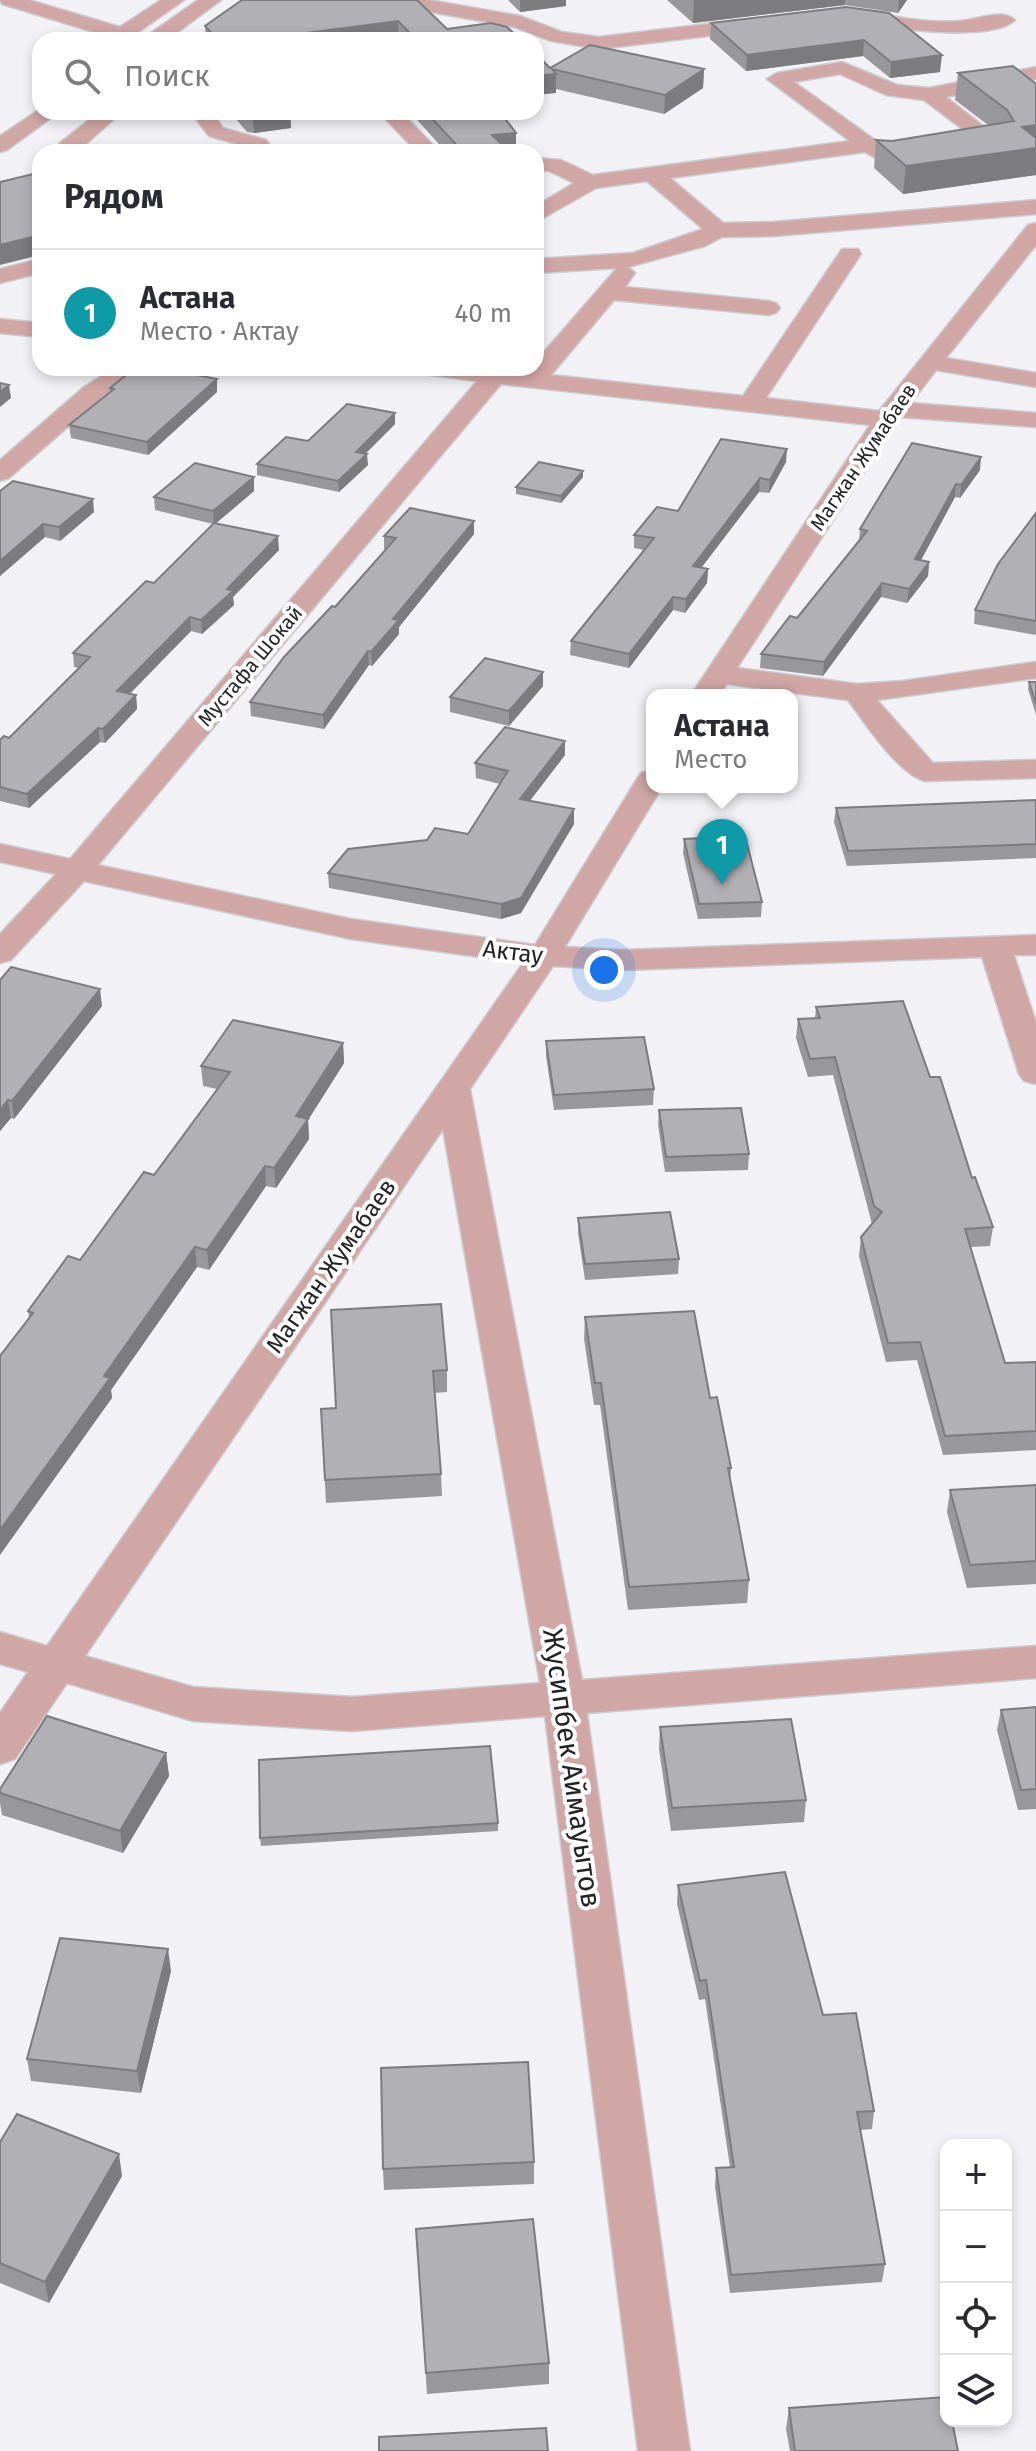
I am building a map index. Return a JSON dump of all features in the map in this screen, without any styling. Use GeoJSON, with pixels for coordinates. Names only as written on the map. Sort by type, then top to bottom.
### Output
{"type":"FeatureCollection","features":[{"type":"Feature","properties":{"kind":"street"},"geometry":{"type":"LineString","coordinates":[[9,0],[103,32]]}},
{"type":"Feature","properties":{"kind":"street"},"geometry":{"type":"LineString","coordinates":[[126,32],[174,0]]}},
{"type":"Feature","properties":{"kind":"street"},"geometry":{"type":"LineString","coordinates":[[165,32],[211,0]]}},
{"type":"Feature","properties":{"kind":"street"},"geometry":{"type":"LineString","coordinates":[[397,0],[520,22],[558,37],[599,43],[773,22]]}},
{"type":"Feature","properties":{"kind":"street"},"geometry":{"type":"LineString","coordinates":[[878,0],[838,15],[877,17],[919,26],[1008,27],[998,0]]}},
{"type":"Feature","properties":{"kind":"street"},"geometry":{"type":"LineString","coordinates":[[461,31],[477,16]]}},
{"type":"Feature","properties":{"kind":"street"},"geometry":{"type":"LineString","coordinates":[[929,94],[995,144],[889,160],[777,79],[842,68],[893,91],[929,94],[1030,72]]}},
{"type":"Feature","properties":{"kind":"street"},"geometry":{"type":"LineString","coordinates":[[0,146],[37,120]]}},
{"type":"Feature","properties":{"kind":"street"},"geometry":{"type":"LineString","coordinates":[[71,144],[102,120]]}},
{"type":"Feature","properties":{"kind":"street"},"geometry":{"type":"LineString","coordinates":[[207,120],[216,132],[259,144]]}},
{"type":"Feature","properties":{"kind":"street"},"geometry":{"type":"LineString","coordinates":[[397,120],[421,144]]}},
{"type":"Feature","properties":{"kind":"street"},"geometry":{"type":"LineString","coordinates":[[544,210],[590,182],[871,145]]}},
{"type":"Feature","properties":{"kind":"street"},"geometry":{"type":"LineString","coordinates":[[544,164],[553,165],[590,182]]}},
{"type":"Feature","properties":{"kind":"street"},"geometry":{"type":"LineString","coordinates":[[652,174],[718,230]]}},
{"type":"Feature","properties":{"kind":"street"},"geometry":{"type":"LineString","coordinates":[[544,266],[635,260],[697,241],[718,230],[774,229],[1036,207]]}},
{"type":"Feature","properties":{"kind":"street","name":"Магжан Жумабаев"},"geometry":{"type":"LineString","coordinates":[[712,685],[890,414],[1036,230]]}},
{"type":"Feature","properties":{"kind":"street"},"geometry":{"type":"LineString","coordinates":[[750,404],[850,254]]}},
{"type":"Feature","properties":{"kind":"street"},"geometry":{"type":"LineString","coordinates":[[544,367],[635,260]]}},
{"type":"Feature","properties":{"kind":"street"},"geometry":{"type":"LineString","coordinates":[[0,276],[32,268]]}},
{"type":"Feature","properties":{"kind":"street"},"geometry":{"type":"LineString","coordinates":[[607,292],[768,308]]}},
{"type":"Feature","properties":{"kind":"street"},"geometry":{"type":"LineString","coordinates":[[0,326],[32,329]]}},
{"type":"Feature","properties":{"kind":"street"},"geometry":{"type":"LineString","coordinates":[[929,362],[1036,380]]}},
{"type":"Feature","properties":{"kind":"street"},"geometry":{"type":"LineString","coordinates":[[0,473],[93,392],[118,376]]}},
{"type":"Feature","properties":{"kind":"street","name":"Мустафа Шокай"},"geometry":{"type":"LineString","coordinates":[[0,953],[77,870],[494,376]]}},
{"type":"Feature","properties":{"kind":"street"},"geometry":{"type":"LineString","coordinates":[[503,376],[750,404],[1036,420]]}},
{"type":"Feature","properties":{"kind":"street"},"geometry":{"type":"LineString","coordinates":[[533,380],[536,376]]}},
{"type":"Feature","properties":{"kind":"street"},"geometry":{"type":"LineString","coordinates":[[798,690],[857,693],[1036,670]]}},
{"type":"Feature","properties":{"kind":"street"},"geometry":{"type":"LineString","coordinates":[[712,685],[784,689]]}},
{"type":"Feature","properties":{"kind":"street"},"geometry":{"type":"LineString","coordinates":[[857,693],[885,730],[925,772],[1036,769]]}},
{"type":"Feature","properties":{"kind":"street","name":"Магжан Жумабаев"},"geometry":{"type":"LineString","coordinates":[[0,1747],[544,956],[646,789]]}},
{"type":"Feature","properties":{"kind":"street","name":"Актау"},"geometry":{"type":"LineString","coordinates":[[0,853],[351,929],[544,956],[623,960],[1036,945]]}},
{"type":"Feature","properties":{"kind":"street"},"geometry":{"type":"LineString","coordinates":[[995,947],[1036,1074]]}},
{"type":"Feature","properties":{"kind":"street","name":"Жусипбек Аймауытов"},"geometry":{"type":"LineString","coordinates":[[453,1089],[564,1698],[664,2451]]}},
{"type":"Feature","properties":{"kind":"street"},"geometry":{"type":"LineString","coordinates":[[0,1648],[193,1704],[352,1714],[1036,1662]]}},
{"type":"Feature","properties":{"kind":"building"},"geometry":{"type":"Polygon","coordinates":[[[242,0],[417,0],[447,29],[491,23],[507,27],[512,32],[409,32],[398,21],[314,32],[211,32],[205,26],[242,0]]]}},
{"type":"Feature","properties":{"kind":"building"},"geometry":{"type":"Polygon","coordinates":[[[846,7],[889,13],[942,55],[891,62],[864,40],[747,55],[711,23],[846,7]]]}},
{"type":"Feature","properties":{"kind":"building"},"geometry":{"type":"Polygon","coordinates":[[[590,45],[704,69],[665,95],[552,69],[556,74],[544,75],[544,62],[550,68],[590,45]]]}},
{"type":"Feature","properties":{"kind":"building"},"geometry":{"type":"Polygon","coordinates":[[[1013,66],[1036,84],[1036,125],[1022,127],[1036,138],[1036,148],[906,166],[876,140],[892,141],[1014,121],[1007,110],[958,73],[1013,66]]]}},
{"type":"Feature","properties":{"kind":"building"},"geometry":{"type":"Polygon","coordinates":[[[433,120],[506,120],[516,133],[492,135],[502,144],[456,144],[433,120]]]}},
{"type":"Feature","properties":{"kind":"building"},"geometry":{"type":"Polygon","coordinates":[[[32,174],[32,237],[0,245],[0,182],[32,174]]]}},
{"type":"Feature","properties":{"kind":"building"},"geometry":{"type":"Polygon","coordinates":[[[125,376],[202,376],[217,379],[147,442],[69,425],[114,389],[110,388],[125,376]]]}},
{"type":"Feature","properties":{"kind":"building"},"geometry":{"type":"Polygon","coordinates":[[[0,383],[9,385],[0,392],[0,383]]]}},
{"type":"Feature","properties":{"kind":"building"},"geometry":{"type":"Polygon","coordinates":[[[347,404],[395,413],[356,452],[367,454],[338,481],[257,464],[286,437],[308,441],[347,404]]]}},
{"type":"Feature","properties":{"kind":"building"},"geometry":{"type":"Polygon","coordinates":[[[721,439],[787,449],[770,480],[760,478],[693,566],[708,569],[686,599],[673,597],[629,654],[571,641],[654,538],[634,535],[657,507],[678,511],[721,439]]]}},
{"type":"Feature","properties":{"kind":"building"},"geometry":{"type":"Polygon","coordinates":[[[912,443],[981,457],[961,485],[956,484],[915,559],[929,562],[909,589],[882,583],[824,662],[761,654],[790,616],[797,618],[867,531],[860,529],[912,443]]]}},
{"type":"Feature","properties":{"kind":"building"},"geometry":{"type":"Polygon","coordinates":[[[539,462],[583,471],[561,496],[516,487],[539,462]]]}},
{"type":"Feature","properties":{"kind":"building"},"geometry":{"type":"Polygon","coordinates":[[[195,463],[254,477],[213,511],[154,497],[195,463]]]}},
{"type":"Feature","properties":{"kind":"building"},"geometry":{"type":"Polygon","coordinates":[[[13,481],[93,499],[59,527],[43,524],[0,561],[0,491],[13,481]]]}},
{"type":"Feature","properties":{"kind":"building"},"geometry":{"type":"Polygon","coordinates":[[[410,508],[474,521],[393,619],[399,620],[371,652],[368,651],[323,715],[250,702],[284,657],[332,606],[335,607],[396,538],[384,536],[410,508]]]}},
{"type":"Feature","properties":{"kind":"building"},"geometry":{"type":"Polygon","coordinates":[[[1036,513],[1036,621],[975,610],[998,564],[1036,513]]]}},
{"type":"Feature","properties":{"kind":"building"},"geometry":{"type":"Polygon","coordinates":[[[214,523],[278,536],[227,589],[233,591],[201,620],[190,617],[117,691],[136,695],[103,729],[98,728],[27,794],[0,787],[0,740],[4,736],[9,738],[90,657],[73,653],[146,581],[154,583],[214,523]]]}},
{"type":"Feature","properties":{"kind":"building"},"geometry":{"type":"Polygon","coordinates":[[[485,658],[543,672],[509,711],[450,697],[485,658]]]}},
{"type":"Feature","properties":{"kind":"building"},"geometry":{"type":"Polygon","coordinates":[[[1029,682],[1036,682],[1036,704],[1029,682]]]}},
{"type":"Feature","properties":{"kind":"building"},"geometry":{"type":"Polygon","coordinates":[[[505,727],[565,741],[520,799],[574,809],[521,898],[501,904],[328,873],[348,849],[427,840],[435,828],[468,834],[508,771],[475,763],[505,727]]]}},
{"type":"Feature","properties":{"kind":"building"},"geometry":{"type":"Polygon","coordinates":[[[1036,800],[1036,844],[848,851],[836,808],[1036,800]]]}},
{"type":"Feature","properties":{"kind":"building"},"geometry":{"type":"Polygon","coordinates":[[[745,836],[762,902],[699,904],[684,839],[745,836]]]}},
{"type":"Feature","properties":{"kind":"building"},"geometry":{"type":"Polygon","coordinates":[[[11,967],[100,989],[12,1101],[8,1100],[0,1110],[0,980],[11,967]]]}},
{"type":"Feature","properties":{"kind":"building"},"geometry":{"type":"Polygon","coordinates":[[[903,1001],[930,1077],[940,1077],[972,1178],[975,1177],[993,1227],[965,1229],[1005,1363],[1036,1362],[1036,1431],[945,1436],[920,1342],[888,1343],[861,1237],[882,1212],[874,1206],[835,1057],[810,1059],[798,1019],[820,1018],[816,1007],[903,1001]]]}},
{"type":"Feature","properties":{"kind":"building"},"geometry":{"type":"Polygon","coordinates":[[[233,1020],[343,1043],[296,1116],[308,1119],[274,1168],[265,1166],[207,1250],[195,1247],[104,1376],[110,1378],[0,1530],[0,1356],[33,1313],[28,1311],[68,1256],[80,1260],[144,1172],[154,1175],[230,1072],[201,1066],[233,1020]]]}},
{"type":"Feature","properties":{"kind":"building"},"geometry":{"type":"Polygon","coordinates":[[[644,1037],[654,1089],[554,1095],[546,1041],[644,1037]]]}},
{"type":"Feature","properties":{"kind":"building"},"geometry":{"type":"Polygon","coordinates":[[[741,1108],[749,1154],[666,1157],[659,1110],[741,1108]]]}},
{"type":"Feature","properties":{"kind":"building"},"geometry":{"type":"Polygon","coordinates":[[[670,1212],[679,1259],[585,1264],[578,1218],[670,1212]]]}},
{"type":"Feature","properties":{"kind":"building"},"geometry":{"type":"Polygon","coordinates":[[[441,1304],[447,1370],[433,1371],[441,1474],[325,1480],[321,1409],[336,1408],[331,1310],[441,1304]]]}},
{"type":"Feature","properties":{"kind":"building"},"geometry":{"type":"Polygon","coordinates":[[[694,1311],[710,1398],[717,1397],[749,1580],[629,1587],[601,1383],[595,1383],[585,1317],[694,1311]]]}},
{"type":"Feature","properties":{"kind":"building"},"geometry":{"type":"Polygon","coordinates":[[[1036,1485],[1036,1561],[970,1565],[950,1490],[1036,1485]]]}},
{"type":"Feature","properties":{"kind":"building"},"geometry":{"type":"Polygon","coordinates":[[[1036,1707],[1036,1789],[1021,1790],[1001,1710],[1036,1707]]]}},
{"type":"Feature","properties":{"kind":"building"},"geometry":{"type":"Polygon","coordinates":[[[47,1716],[166,1753],[120,1831],[0,1793],[47,1716]]]}},
{"type":"Feature","properties":{"kind":"building"},"geometry":{"type":"Polygon","coordinates":[[[791,1719],[806,1800],[672,1808],[660,1727],[791,1719]]]}},
{"type":"Feature","properties":{"kind":"building"},"geometry":{"type":"Polygon","coordinates":[[[490,1746],[498,1823],[260,1838],[259,1760],[490,1746]]]}},
{"type":"Feature","properties":{"kind":"building"},"geometry":{"type":"Polygon","coordinates":[[[785,1872],[823,2015],[856,2013],[874,2111],[857,2112],[885,2264],[731,2275],[716,2168],[734,2167],[706,1980],[700,1981],[678,1885],[785,1872]]]}},
{"type":"Feature","properties":{"kind":"building"},"geometry":{"type":"Polygon","coordinates":[[[60,1938],[168,1949],[137,2071],[27,2059],[60,1938]]]}},
{"type":"Feature","properties":{"kind":"building"},"geometry":{"type":"Polygon","coordinates":[[[528,2062],[534,2162],[383,2169],[381,2068],[528,2062]]]}},
{"type":"Feature","properties":{"kind":"building"},"geometry":{"type":"Polygon","coordinates":[[[17,2114],[119,2154],[45,2282],[0,2263],[0,2142],[17,2114]]]}},
{"type":"Feature","properties":{"kind":"building"},"geometry":{"type":"Polygon","coordinates":[[[533,2219],[549,2363],[426,2373],[416,2229],[533,2219]]]}},
{"type":"Feature","properties":{"kind":"building"},"geometry":{"type":"Polygon","coordinates":[[[940,2397],[940,2427],[953,2427],[958,2451],[795,2451],[789,2408],[940,2397]]]}},
{"type":"Feature","properties":{"kind":"building"},"geometry":{"type":"Polygon","coordinates":[[[546,2428],[548,2451],[379,2451],[379,2437],[546,2428]]]}},
{"type":"Feature","properties":{"kind":"place","name":"Астана"},"geometry":{"type":"Point","coordinates":[722,885]}}]}
